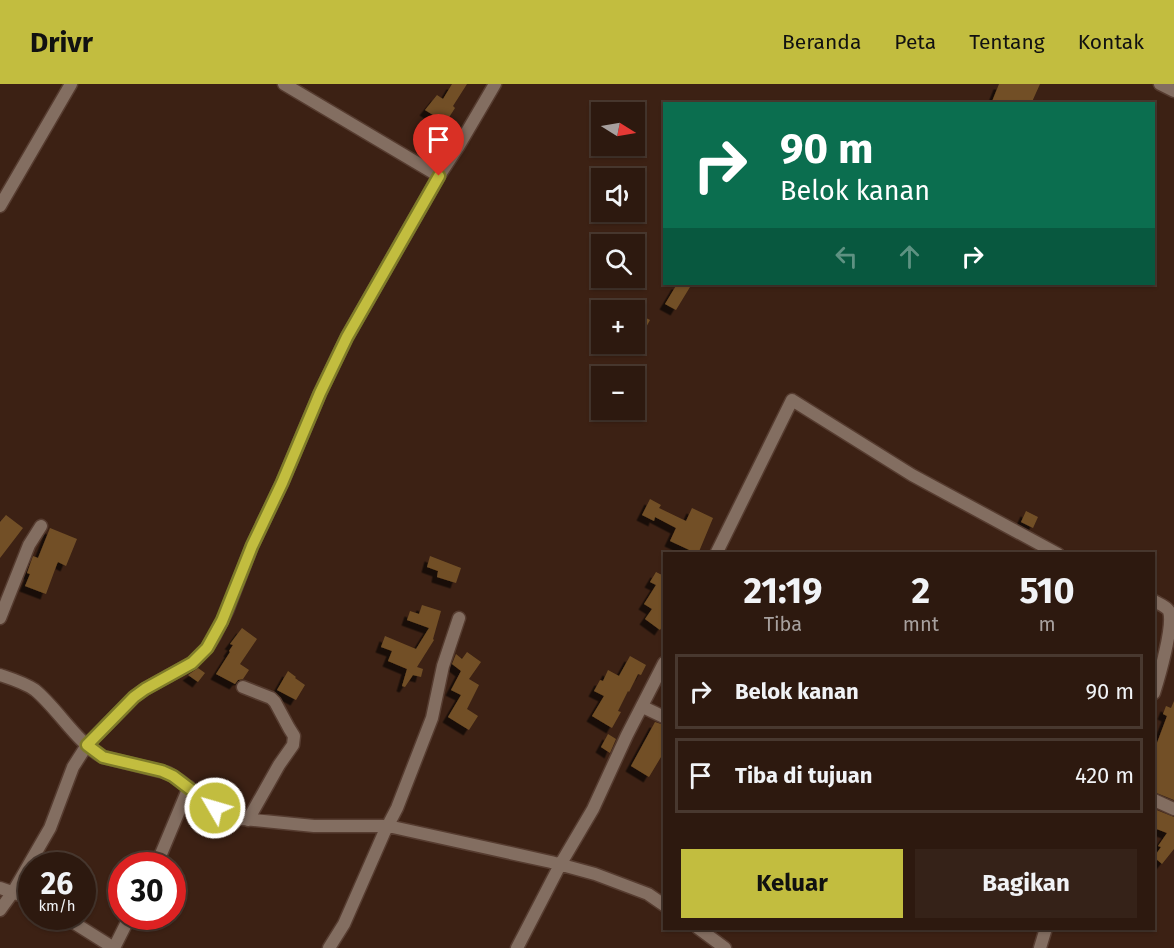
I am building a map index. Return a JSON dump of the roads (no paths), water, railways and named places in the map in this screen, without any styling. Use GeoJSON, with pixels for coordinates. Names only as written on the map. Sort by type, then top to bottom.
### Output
{"type":"FeatureCollection","features":[{"type":"Feature","properties":{"kind":"street"},"geometry":{"type":"LineString","coordinates":[[0,206],[71,84]]}},
{"type":"Feature","properties":{"kind":"street"},"geometry":{"type":"LineString","coordinates":[[284,84],[439,176]]}},
{"type":"Feature","properties":{"kind":"street"},"geometry":{"type":"LineString","coordinates":[[0,910],[50,828],[73,767],[87,745],[134,697],[192,663],[207,648],[222,621],[252,546],[347,337],[439,176],[495,84]]}},
{"type":"Feature","properties":{"kind":"street"},"geometry":{"type":"LineString","coordinates":[[1160,84],[1174,92]]}},
{"type":"Feature","properties":{"kind":"street"},"geometry":{"type":"LineString","coordinates":[[717,552],[792,400],[912,475],[1054,552]]}},
{"type":"Feature","properties":{"kind":"street"},"geometry":{"type":"LineString","coordinates":[[0,618],[29,545],[41,526]]}},
{"type":"Feature","properties":{"kind":"street"},"geometry":{"type":"LineString","coordinates":[[1155,602],[1169,610],[1172,623],[1167,654],[1155,690]]}},
{"type":"Feature","properties":{"kind":"street"},"geometry":{"type":"LineString","coordinates":[[329,948],[344,924],[397,808],[432,718],[443,666],[459,618]]}},
{"type":"Feature","properties":{"kind":"street"},"geometry":{"type":"LineString","coordinates":[[518,948],[560,865],[592,809],[663,665]]}},
{"type":"Feature","properties":{"kind":"street"},"geometry":{"type":"LineString","coordinates":[[0,675],[34,690],[87,745],[103,757],[168,773],[224,814],[234,818],[314,826],[388,826],[595,874],[648,894],[663,904]]}},
{"type":"Feature","properties":{"kind":"street"},"geometry":{"type":"LineString","coordinates":[[243,687],[271,698],[294,736],[293,745],[248,820]]}},
{"type":"Feature","properties":{"kind":"street"},"geometry":{"type":"LineString","coordinates":[[643,707],[663,717]]}},
{"type":"Feature","properties":{"kind":"street"},"geometry":{"type":"LineString","coordinates":[[162,852],[189,787]]}},
{"type":"Feature","properties":{"kind":"street"},"geometry":{"type":"LineString","coordinates":[[1155,800],[1174,809]]}},
{"type":"Feature","properties":{"kind":"street"},"geometry":{"type":"LineString","coordinates":[[0,888],[18,894]]}},
{"type":"Feature","properties":{"kind":"street"},"geometry":{"type":"LineString","coordinates":[[85,930],[114,948],[123,930]]}},
{"type":"Feature","properties":{"kind":"street"},"geometry":{"type":"LineString","coordinates":[[701,930],[725,948]]}},
{"type":"Feature","properties":{"kind":"street"},"geometry":{"type":"LineString","coordinates":[[1040,948],[1045,930]]}}]}
